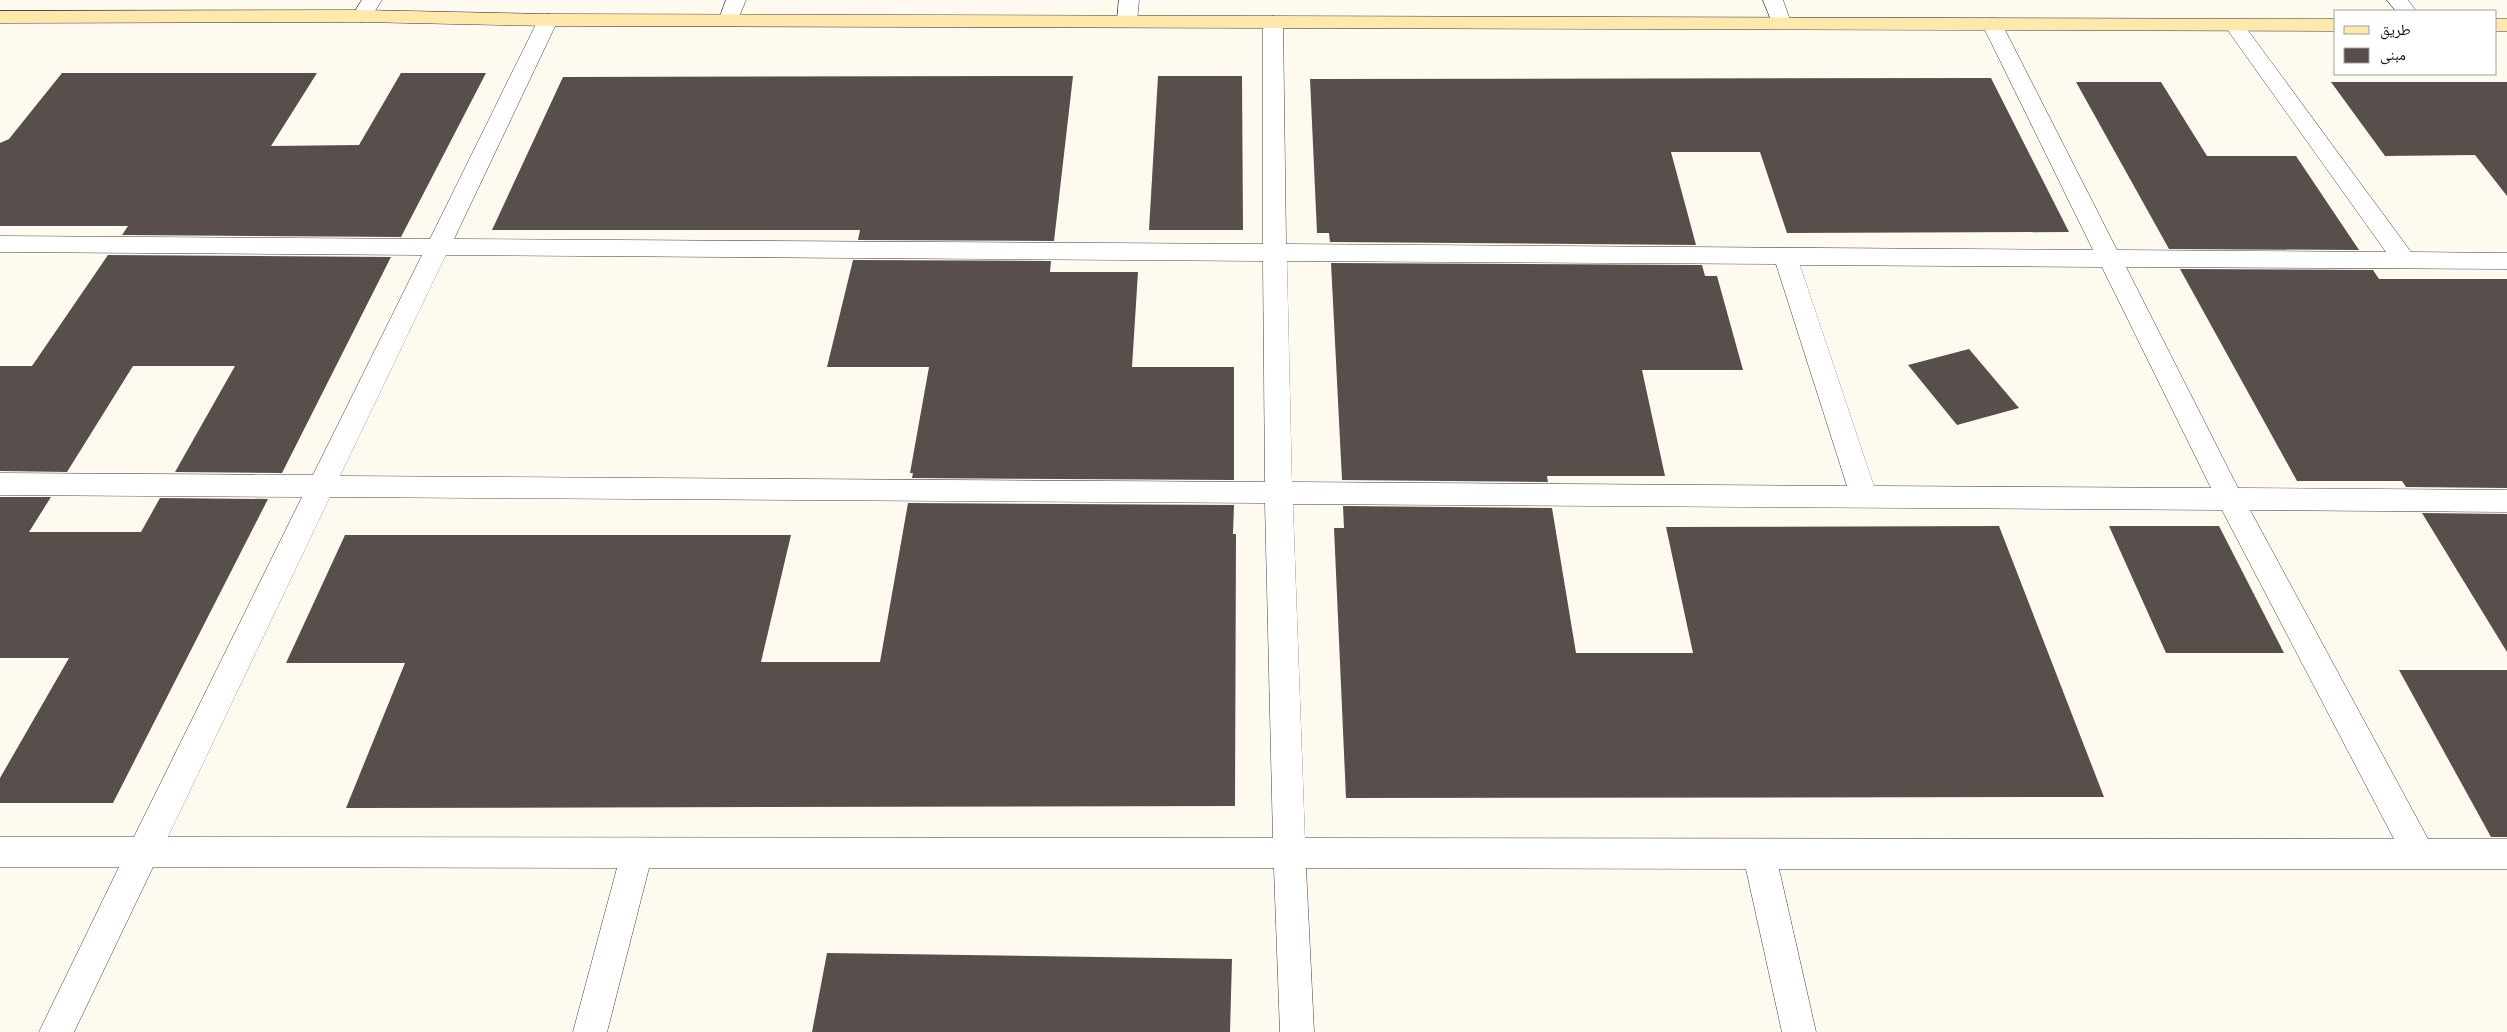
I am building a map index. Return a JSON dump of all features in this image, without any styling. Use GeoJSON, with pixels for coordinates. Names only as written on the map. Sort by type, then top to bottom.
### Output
{"type":"FeatureCollection","features":[{"type":"Feature","properties":{"kind":"street"},"geometry":{"type":"LineString","coordinates":[[729,20],[736,0]]}},
{"type":"Feature","properties":{"kind":"street"},"geometry":{"type":"LineString","coordinates":[[1127,21],[1129,0]]}},
{"type":"Feature","properties":{"kind":"street"},"geometry":{"type":"LineString","coordinates":[[1773,0],[1781,24]]}},
{"type":"Feature","properties":{"kind":"street"},"geometry":{"type":"LineString","coordinates":[[2397,0],[2405,10]]}},
{"type":"Feature","properties":{"kind":"street"},"geometry":{"type":"LineString","coordinates":[[0,17],[367,8],[548,20],[2334,25]]}},
{"type":"Feature","properties":{"kind":"street"},"geometry":{"type":"LineString","coordinates":[[56,1032],[548,20]]}},
{"type":"Feature","properties":{"kind":"street"},"geometry":{"type":"LineString","coordinates":[[1273,22],[1278,493],[1289,853],[1298,1032]]}},
{"type":"Feature","properties":{"kind":"street"},"geometry":{"type":"LineString","coordinates":[[1992,24],[2230,499],[2419,854]]}},
{"type":"Feature","properties":{"kind":"street"},"geometry":{"type":"LineString","coordinates":[[2234,25],[2404,260]]}},
{"type":"Feature","properties":{"kind":"street"},"geometry":{"type":"LineString","coordinates":[[0,244],[2507,260]]}},
{"type":"Feature","properties":{"kind":"street"},"geometry":{"type":"LineString","coordinates":[[1785,256],[1864,497]]}},
{"type":"Feature","properties":{"kind":"street"},"geometry":{"type":"LineString","coordinates":[[0,484],[2507,501]]}},
{"type":"Feature","properties":{"kind":"street"},"geometry":{"type":"LineString","coordinates":[[0,852],[2507,854]]}},
{"type":"Feature","properties":{"kind":"street"},"geometry":{"type":"LineString","coordinates":[[590,1032],[637,852]]}},
{"type":"Feature","properties":{"kind":"street"},"geometry":{"type":"LineString","coordinates":[[1759,853],[1799,1032]]}},
{"type":"Feature","properties":{"kind":"building"},"geometry":{"type":"Polygon","coordinates":[[[62,73],[317,73],[271,146],[359,145],[401,73],[486,73],[401,237],[122,235],[128,226],[0,226],[0,143],[9,139],[62,73]]]}},
{"type":"Feature","properties":{"kind":"building"},"geometry":{"type":"Polygon","coordinates":[[[1073,76],[1054,241],[858,240],[860,230],[492,230],[563,77],[1073,76]]]}},
{"type":"Feature","properties":{"kind":"building"},"geometry":{"type":"Polygon","coordinates":[[[1158,76],[1242,76],[1243,230],[1149,230],[1158,76]]]}},
{"type":"Feature","properties":{"kind":"building"},"geometry":{"type":"Polygon","coordinates":[[[1991,78],[2069,232],[1787,233],[1760,152],[1671,152],[1696,245],[1330,242],[1329,233],[1317,233],[1310,79],[1991,78]]]}},
{"type":"Feature","properties":{"kind":"building"},"geometry":{"type":"Polygon","coordinates":[[[2076,82],[2161,82],[2207,156],[2296,156],[2359,250],[2169,249],[2076,82]]]}},
{"type":"Feature","properties":{"kind":"building"},"geometry":{"type":"Polygon","coordinates":[[[2331,82],[2507,82],[2507,196],[2475,155],[2385,156],[2331,82]]]}},
{"type":"Feature","properties":{"kind":"building"},"geometry":{"type":"Polygon","coordinates":[[[108,255],[391,257],[282,473],[175,472],[235,366],[133,366],[67,472],[0,471],[0,366],[32,366],[108,255]]]}},
{"type":"Feature","properties":{"kind":"building"},"geometry":{"type":"Polygon","coordinates":[[[853,260],[1051,261],[1050,272],[1138,272],[1132,367],[1234,367],[1234,480],[912,478],[913,473],[910,473],[929,367],[827,367],[853,260]]]}},
{"type":"Feature","properties":{"kind":"building"},"geometry":{"type":"Polygon","coordinates":[[[1331,263],[1702,265],[1705,276],[1717,276],[1743,370],[1642,370],[1665,476],[1547,476],[1548,482],[1342,480],[1331,263]]]}},
{"type":"Feature","properties":{"kind":"building"},"geometry":{"type":"Polygon","coordinates":[[[2180,269],[2373,270],[2379,279],[2507,279],[2507,488],[2406,487],[2402,481],[2297,481],[2180,269]]]}},
{"type":"Feature","properties":{"kind":"building"},"geometry":{"type":"Polygon","coordinates":[[[1969,349],[2019,408],[1957,425],[1908,365],[1969,349]]]}},
{"type":"Feature","properties":{"kind":"building"},"geometry":{"type":"Polygon","coordinates":[[[0,497],[51,497],[29,532],[141,532],[160,498],[268,499],[113,803],[0,803],[0,778],[69,658],[0,658],[0,497]]]}},
{"type":"Feature","properties":{"kind":"building"},"geometry":{"type":"Polygon","coordinates":[[[908,503],[1234,505],[1233,534],[1236,534],[1235,806],[346,808],[405,663],[286,663],[345,535],[791,535],[761,662],[880,662],[908,503]]]}},
{"type":"Feature","properties":{"kind":"building"},"geometry":{"type":"Polygon","coordinates":[[[1343,506],[1552,508],[1576,653],[1693,653],[1666,527],[1999,526],[2104,797],[1346,798],[1334,528],[1344,528],[1343,506]]]}},
{"type":"Feature","properties":{"kind":"building"},"geometry":{"type":"Polygon","coordinates":[[[2422,513],[2507,514],[2507,652],[2422,513]]]}},
{"type":"Feature","properties":{"kind":"building"},"geometry":{"type":"Polygon","coordinates":[[[2109,526],[2219,526],[2284,653],[2166,653],[2109,526]]]}},
{"type":"Feature","properties":{"kind":"building"},"geometry":{"type":"Polygon","coordinates":[[[2399,670],[2507,670],[2507,837],[2491,837],[2399,670]]]}},
{"type":"Feature","properties":{"kind":"building"},"geometry":{"type":"Polygon","coordinates":[[[827,953],[1232,959],[1230,1032],[812,1032],[827,953]]]}}]}
